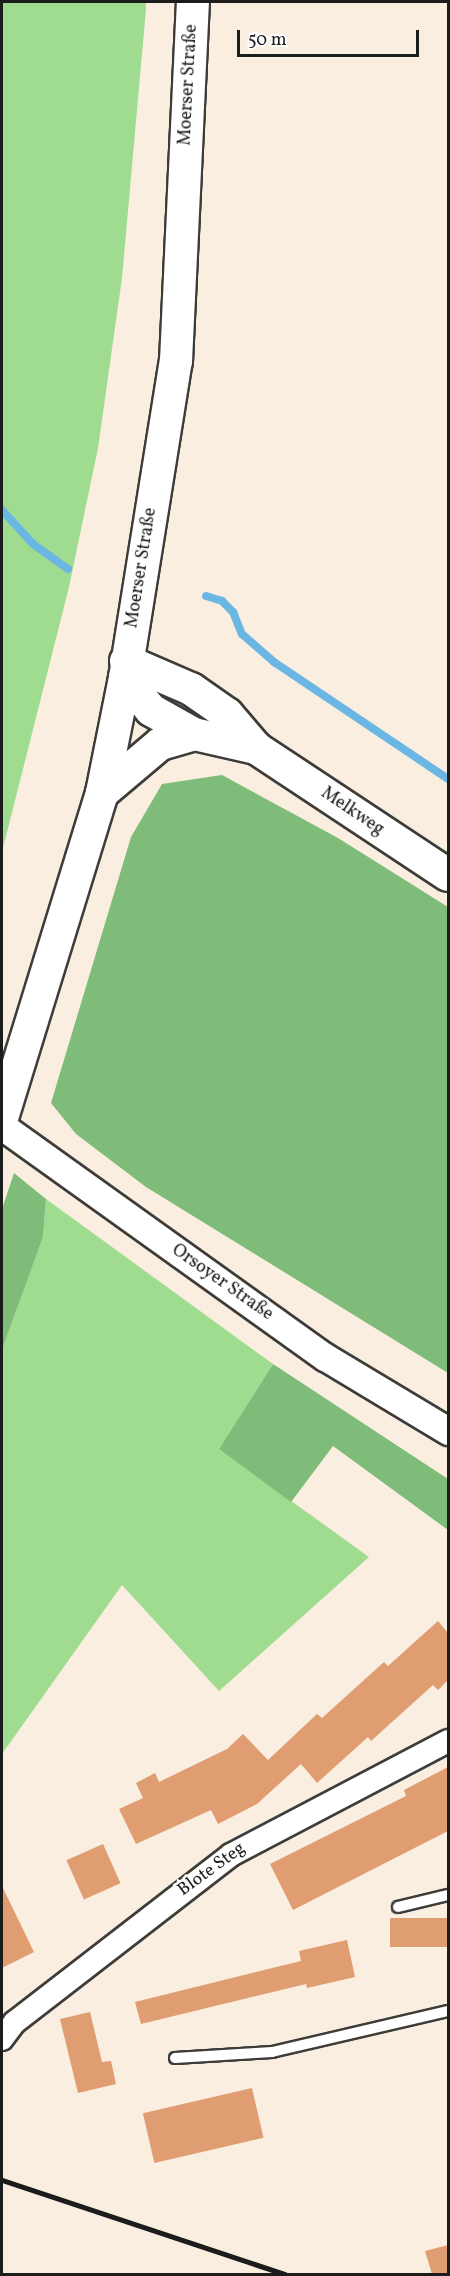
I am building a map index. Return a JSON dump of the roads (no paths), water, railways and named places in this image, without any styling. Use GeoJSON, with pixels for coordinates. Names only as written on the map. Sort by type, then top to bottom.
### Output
{"type":"FeatureCollection","features":[{"type":"Feature","properties":{"kind":"main road","name":"Moerser Straße"},"geometry":{"type":"LineString","coordinates":[[2,1118],[26,1047],[102,793],[125,669],[176,361],[193,2]]}},
{"type":"Feature","properties":{"kind":"main road","name":"Melkweg"},"geometry":{"type":"LineString","coordinates":[[125,669],[152,710],[194,734],[256,748]]}},
{"type":"Feature","properties":{"kind":"main road","name":"Melkweg"},"geometry":{"type":"LineString","coordinates":[[125,669],[191,689],[227,714],[256,748],[448,875]]}},
{"type":"Feature","properties":{"kind":"main road"},"geometry":{"type":"LineString","coordinates":[[102,793],[160,744],[194,734]]}},
{"type":"Feature","properties":{"kind":"street","name":"Orsoyer Straße"},"geometry":{"type":"LineString","coordinates":[[2,1126],[325,1357],[448,1431]]}},
{"type":"Feature","properties":{"kind":"street","name":"Blote Steg"},"geometry":{"type":"LineString","coordinates":[[2,2039],[15,2022],[231,1855],[448,1740]]}},
{"type":"Feature","properties":{"kind":"lane"},"geometry":{"type":"LineString","coordinates":[[398,1907],[448,1895]]}},
{"type":"Feature","properties":{"kind":"lane"},"geometry":{"type":"LineString","coordinates":[[175,2058],[272,2052],[448,2011]]}},
{"type":"Feature","properties":{"kind":"waterway"},"geometry":{"type":"LineString","coordinates":[[2,510],[33,544],[68,569]]}},
{"type":"Feature","properties":{"kind":"waterway"},"geometry":{"type":"LineString","coordinates":[[206,596],[222,601],[233,612],[242,634],[274,662],[448,779]]}},
{"type":"Feature","properties":{"kind":"railway"},"geometry":{"type":"LineString","coordinates":[[2,2180],[285,2274]]}}]}
